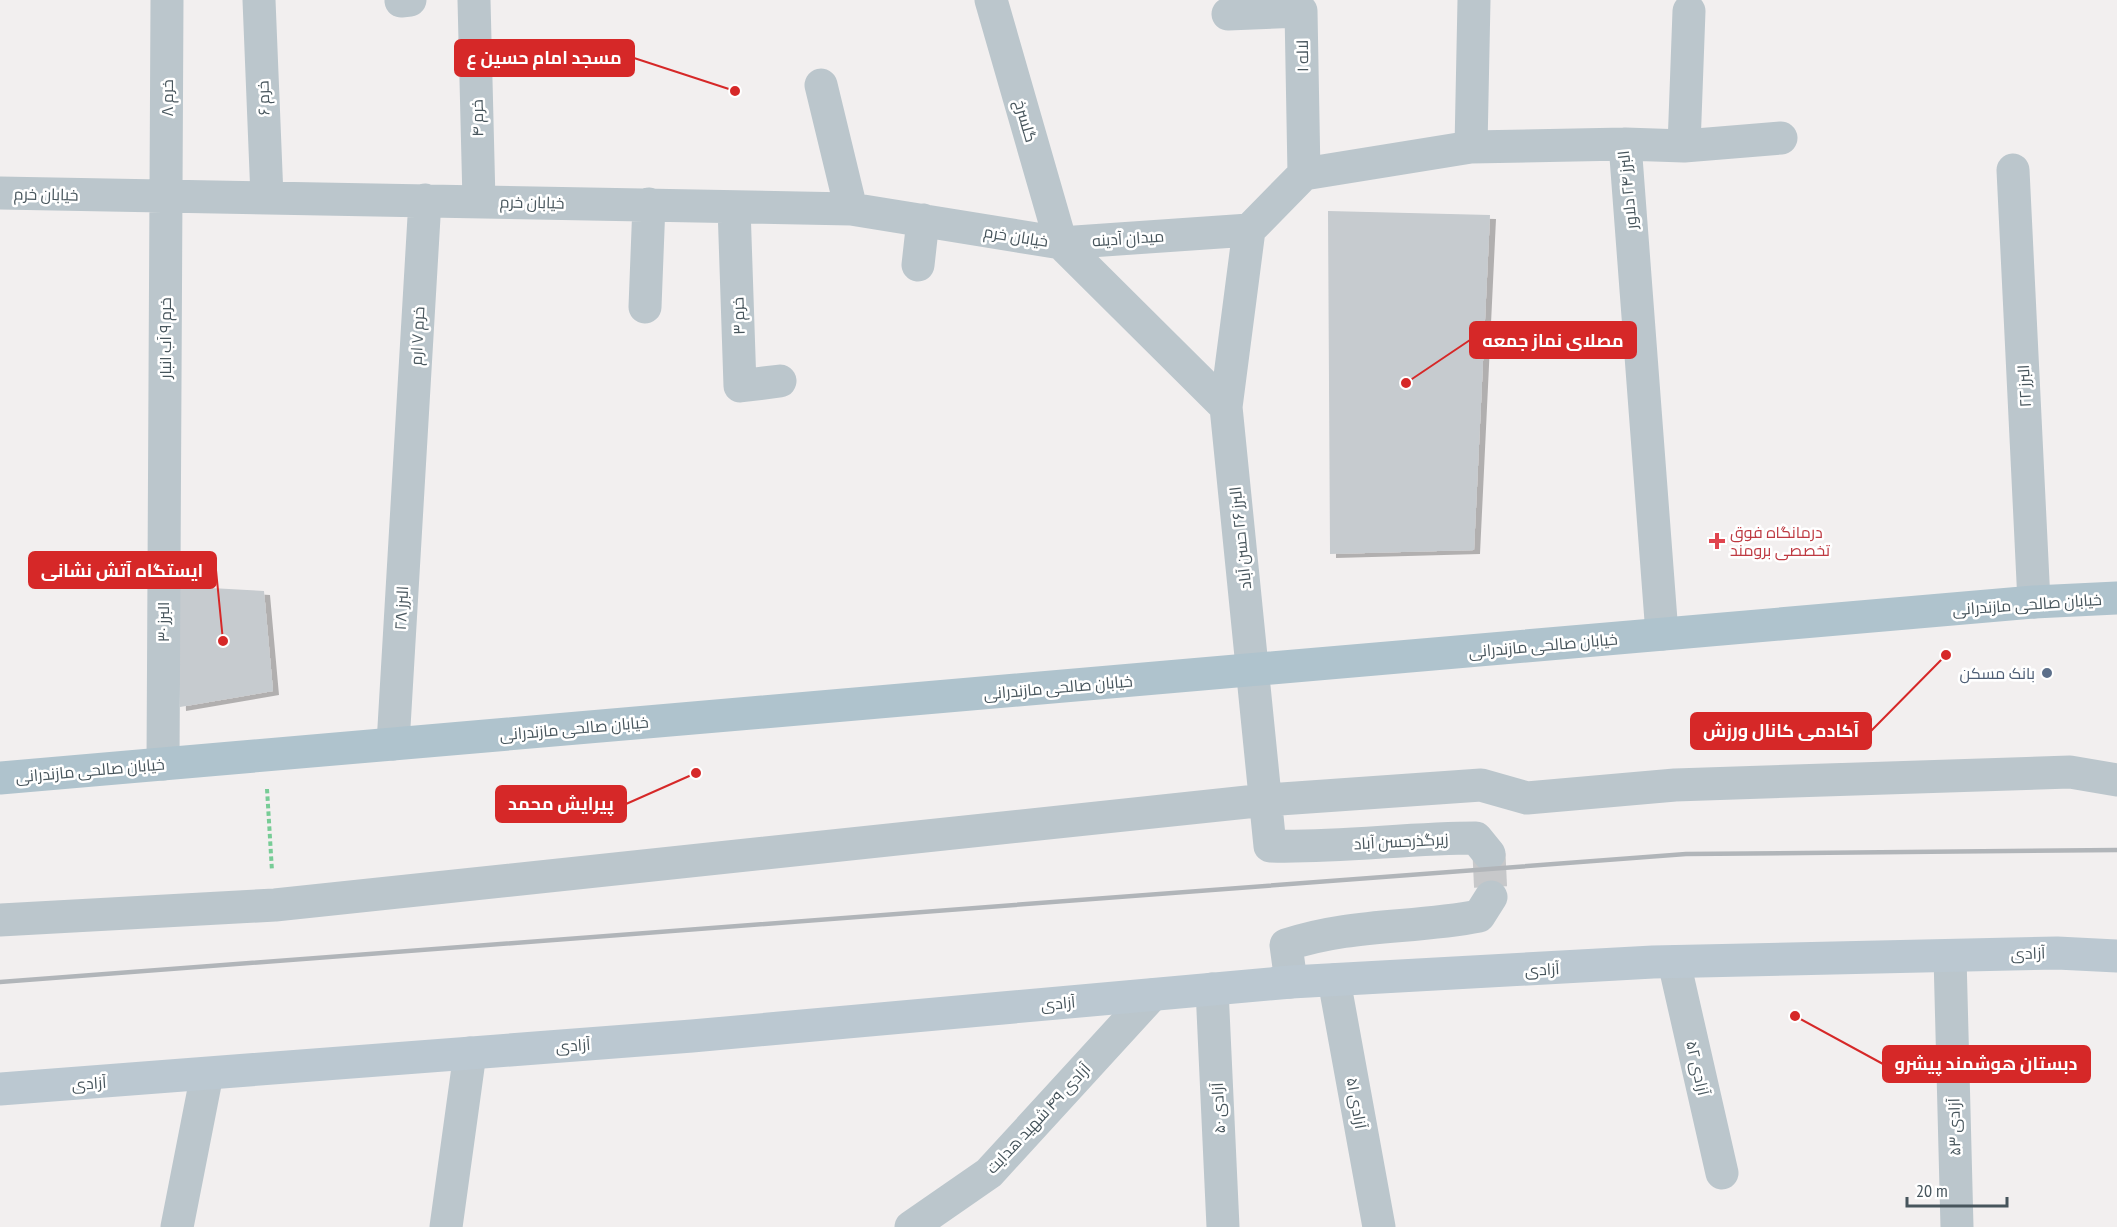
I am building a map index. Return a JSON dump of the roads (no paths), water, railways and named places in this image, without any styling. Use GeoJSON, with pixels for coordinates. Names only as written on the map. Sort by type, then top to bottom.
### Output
{"type":"FeatureCollection","features":[{"type":"Feature","properties":{"kind":"main road","name":"خیابان صالحی مازندرانی"},"geometry":{"type":"LineString","coordinates":[[0,777],[2034,602],[2117,598]]}},
{"type":"Feature","properties":{"kind":"main road","name":"آزادی"},"geometry":{"type":"LineString","coordinates":[[0,1089],[692,1036],[1291,982],[1674,962],[2057,953],[2117,956]]}},
{"type":"Feature","properties":{"kind":"street","name":"خرم ۸"},"geometry":{"type":"LineString","coordinates":[[166,196],[167,0]]}},
{"type":"Feature","properties":{"kind":"street","name":"خرم ۶"},"geometry":{"type":"LineString","coordinates":[[259,0],[267,197]]}},
{"type":"Feature","properties":{"kind":"street","name":"خرم ۴"},"geometry":{"type":"LineString","coordinates":[[474,0],[479,201]]}},
{"type":"Feature","properties":{"kind":"street","name":"گلسرخ"},"geometry":{"type":"LineString","coordinates":[[991,0],[1061,243]]}},
{"type":"Feature","properties":{"kind":"street"},"geometry":{"type":"LineString","coordinates":[[1471,147],[1474,0]]}},
{"type":"Feature","properties":{"kind":"street","name":"لاله ۱"},"geometry":{"type":"LineString","coordinates":[[1228,14],[1301,11],[1304,174]]}},
{"type":"Feature","properties":{"kind":"street"},"geometry":{"type":"LineString","coordinates":[[1684,146],[1689,11]]}},
{"type":"Feature","properties":{"kind":"street"},"geometry":{"type":"LineString","coordinates":[[821,85],[851,209]]}},
{"type":"Feature","properties":{"kind":"street"},"geometry":{"type":"LineString","coordinates":[[1625,144],[1684,146],[1781,138]]}},
{"type":"Feature","properties":{"kind":"street","name":"البرز ۲۴ دلاور"},"geometry":{"type":"LineString","coordinates":[[1304,174],[1471,147],[1625,144],[1662,634]]}},
{"type":"Feature","properties":{"kind":"street","name":"البرز ۲۲"},"geometry":{"type":"LineString","coordinates":[[2013,170],[2034,602]]}},
{"type":"Feature","properties":{"kind":"street"},"geometry":{"type":"LineString","coordinates":[[1226,407],[1249,230],[1304,174]]}},
{"type":"Feature","properties":{"kind":"street","name":"خیابان خرم"},"geometry":{"type":"LineString","coordinates":[[0,194],[851,209],[1061,243]]}},
{"type":"Feature","properties":{"kind":"street","name":"خرم ۹ آب انبار"},"geometry":{"type":"LineString","coordinates":[[164,480],[166,196]]}},
{"type":"Feature","properties":{"kind":"street","name":"خرم ۷ ارم"},"geometry":{"type":"LineString","coordinates":[[409,472],[425,200]]}},
{"type":"Feature","properties":{"kind":"street"},"geometry":{"type":"LineString","coordinates":[[645,307],[649,204]]}},
{"type":"Feature","properties":{"kind":"street","name":"خرم ۳"},"geometry":{"type":"LineString","coordinates":[[734,207],[740,386],[780,381]]}},
{"type":"Feature","properties":{"kind":"street"},"geometry":{"type":"LineString","coordinates":[[918,265],[923,220]]}},
{"type":"Feature","properties":{"kind":"street","name":"میدان آدینه"},"geometry":{"type":"LineString","coordinates":[[1061,243],[1249,230]]}},
{"type":"Feature","properties":{"kind":"street","name":"میدان آدینه"},"geometry":{"type":"LineString","coordinates":[[1061,243],[1226,407]]}},
{"type":"Feature","properties":{"kind":"street","name":"البرز ۲۶ حسن آباد"},"geometry":{"type":"LineString","coordinates":[[1226,407],[1270,846],[1305,847]]}},
{"type":"Feature","properties":{"kind":"street","name":"البرز ۲۸"},"geometry":{"type":"LineString","coordinates":[[393,744],[409,472]]}},
{"type":"Feature","properties":{"kind":"street","name":"البرز ۳۰"},"geometry":{"type":"LineString","coordinates":[[163,764],[164,480]]}},
{"type":"Feature","properties":{"kind":"street"},"geometry":{"type":"LineString","coordinates":[[0,920],[275,905],[1266,800],[1481,785],[1527,798],[1676,785],[2070,772],[2117,780]]}},
{"type":"Feature","properties":{"kind":"street","name":"زیرگذرحسن آباد"},"geometry":{"type":"LineString","coordinates":[[1305,847],[1437,838],[1476,838],[1489,854]]}},
{"type":"Feature","properties":{"kind":"street"},"geometry":{"type":"LineString","coordinates":[[1291,982],[1286,945],[1320,934],[1364,927],[1450,922],[1479,916],[1491,897]]}},
{"type":"Feature","properties":{"kind":"street","name":"آزادی ۵۳"},"geometry":{"type":"LineString","coordinates":[[1950,956],[1957,1227]]}},
{"type":"Feature","properties":{"kind":"street","name":"آزادی ۵۲"},"geometry":{"type":"LineString","coordinates":[[1674,962],[1722,1173]]}},
{"type":"Feature","properties":{"kind":"street","name":"آزادی ۵۱"},"geometry":{"type":"LineString","coordinates":[[1334,980],[1379,1227]]}},
{"type":"Feature","properties":{"kind":"street","name":"آزادی ۵۰"},"geometry":{"type":"LineString","coordinates":[[1212,989],[1224,1227]]}},
{"type":"Feature","properties":{"kind":"street","name":"آزادی ۴۹ شهید هدایت"},"geometry":{"type":"LineString","coordinates":[[911,1227],[989,1173],[1152,995]]}},
{"type":"Feature","properties":{"kind":"street"},"geometry":{"type":"LineString","coordinates":[[446,1227],[470,1053]]}},
{"type":"Feature","properties":{"kind":"street"},"geometry":{"type":"LineString","coordinates":[[177,1227],[207,1074]]}},
{"type":"Feature","properties":{"kind":"tunnel"},"geometry":{"type":"LineString","coordinates":[[1489,854],[1491,897]]}},
{"type":"Feature","properties":{"kind":"railway"},"geometry":{"type":"LineString","coordinates":[[0,982],[1686,854],[2117,850]]}},
{"type":"Feature","properties":{"kind":"place","name":"مسجد امام حسین ع"},"geometry":{"type":"Point","coordinates":[735,91]}},
{"type":"Feature","properties":{"kind":"place","name":"مصلای نماز جمعه"},"geometry":{"type":"Point","coordinates":[1406,383]}},
{"type":"Feature","properties":{"kind":"place","name":"درمانگاه فوق تخصصی برومند"},"geometry":{"type":"Point","coordinates":[1717,541]}},
{"type":"Feature","properties":{"kind":"place","name":"ایستگاه آتش نشانی"},"geometry":{"type":"Point","coordinates":[223,641]}},
{"type":"Feature","properties":{"kind":"place","name":"آکادمی کانال ورزش"},"geometry":{"type":"Point","coordinates":[1946,655]}},
{"type":"Feature","properties":{"kind":"place","name":"بانک مسکن"},"geometry":{"type":"Point","coordinates":[2047,673]}},
{"type":"Feature","properties":{"kind":"place","name":"پیرایش محمد"},"geometry":{"type":"Point","coordinates":[696,773]}},
{"type":"Feature","properties":{"kind":"place","name":"دبستان هوشمند پیشرو"},"geometry":{"type":"Point","coordinates":[1795,1016]}}]}
